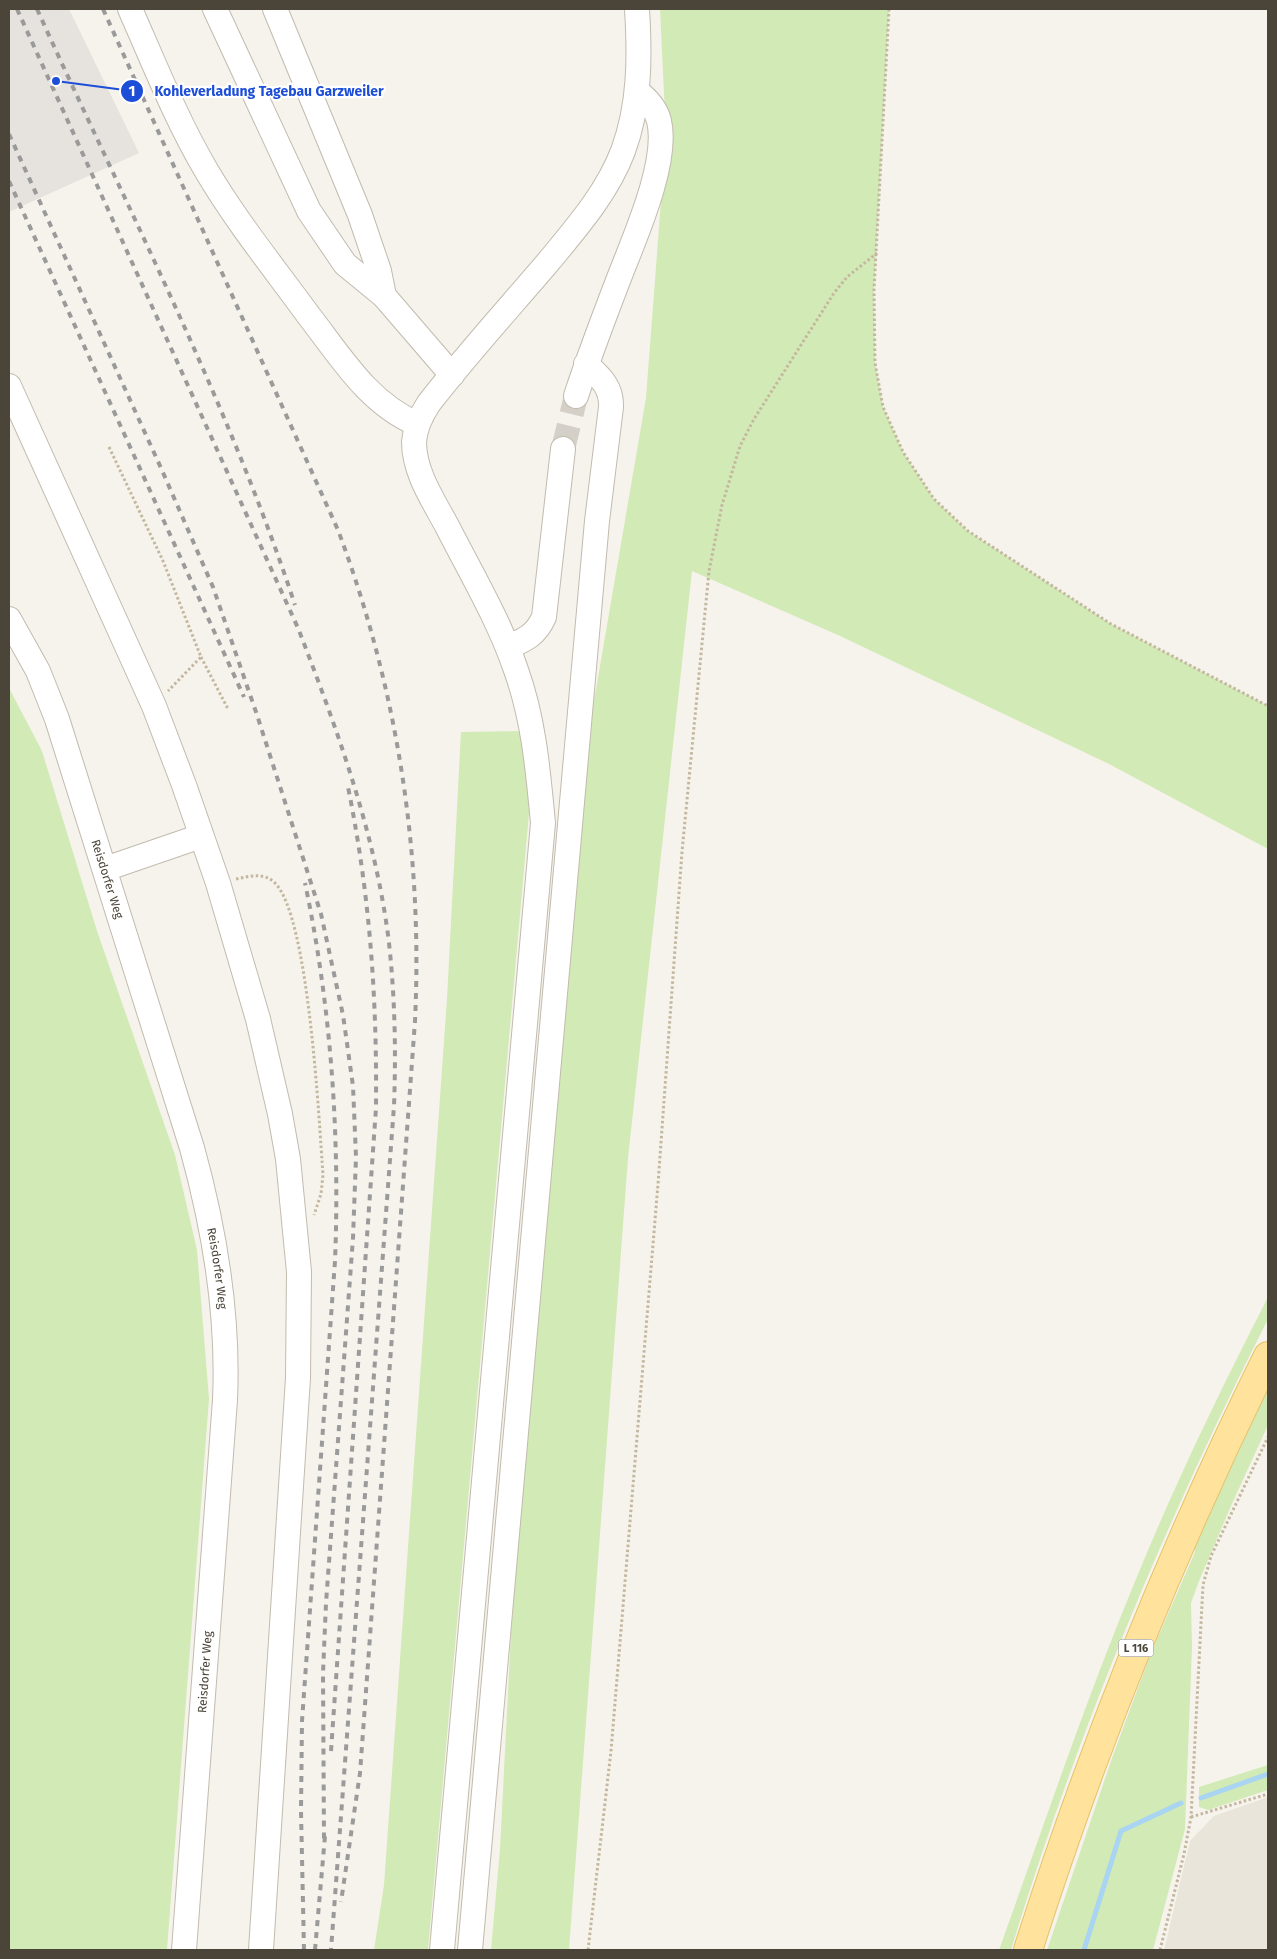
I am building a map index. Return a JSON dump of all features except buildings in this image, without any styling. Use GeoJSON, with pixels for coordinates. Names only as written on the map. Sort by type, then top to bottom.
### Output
{"type":"FeatureCollection","features":[{"type":"Feature","properties":{"kind":"main road","name":"L 116"},"geometry":{"type":"LineString","coordinates":[[1028,1950],[1073,1815],[1122,1682],[1188,1525],[1268,1356]]}},
{"type":"Feature","properties":{"kind":"street"},"geometry":{"type":"LineString","coordinates":[[130,9],[192,146],[234,214],[356,377],[382,404],[418,424]]}},
{"type":"Feature","properties":{"kind":"street"},"geometry":{"type":"LineString","coordinates":[[216,9],[309,211],[345,264],[384,296],[452,375]]}},
{"type":"Feature","properties":{"kind":"street"},"geometry":{"type":"LineString","coordinates":[[275,9],[360,215],[384,296]]}},
{"type":"Feature","properties":{"kind":"street"},"geometry":{"type":"LineString","coordinates":[[442,1950],[543,823],[531,721],[508,647],[420,472],[414,441],[418,424],[429,404],[575,229],[606,186],[624,149],[637,91],[640,58],[637,9]]}},
{"type":"Feature","properties":{"kind":"street"},"geometry":{"type":"LineString","coordinates":[[576,396],[586,364],[643,216],[658,157],[660,130],[658,117],[653,106],[637,91]]}},
{"type":"Feature","properties":{"kind":"street"},"geometry":{"type":"LineString","coordinates":[[470,1950],[597,521],[612,399],[606,384],[586,364]]}},
{"type":"Feature","properties":{"kind":"street"},"geometry":{"type":"LineString","coordinates":[[9,386],[154,706],[218,883],[258,1019],[278,1105],[289,1168],[297,1244],[298,1378],[260,1950]]}},
{"type":"Feature","properties":{"kind":"street"},"geometry":{"type":"LineString","coordinates":[[508,647],[530,637],[536,632],[544,617],[563,449]]}},
{"type":"Feature","properties":{"kind":"street","name":"Reisdorfer Weg"},"geometry":{"type":"LineString","coordinates":[[9,620],[38,671],[51,702],[105,869],[199,1176],[214,1239],[223,1306],[226,1366],[225,1400],[184,1950]]}},
{"type":"Feature","properties":{"kind":"street"},"geometry":{"type":"LineString","coordinates":[[105,869],[201,836]]}},
{"type":"Feature","properties":{"kind":"path"},"geometry":{"type":"LineString","coordinates":[[889,9],[874,308],[878,385],[888,421],[903,452],[934,499],[968,531],[1084,608],[1139,639],[1268,706]]}},
{"type":"Feature","properties":{"kind":"path"},"geometry":{"type":"LineString","coordinates":[[588,1950],[612,1741],[657,1194],[682,852],[709,571],[722,505],[736,455],[749,428],[834,293],[847,277],[877,253]]}},
{"type":"Feature","properties":{"kind":"path"},"geometry":{"type":"LineString","coordinates":[[109,447],[163,561],[201,657],[228,709]]}},
{"type":"Feature","properties":{"kind":"path"},"geometry":{"type":"LineString","coordinates":[[154,706],[201,657]]}},
{"type":"Feature","properties":{"kind":"path"},"geometry":{"type":"LineString","coordinates":[[218,883],[254,875],[270,879],[279,888],[286,900],[296,936],[310,1018],[323,1175],[319,1202],[297,1244]]}},
{"type":"Feature","properties":{"kind":"path"},"geometry":{"type":"LineString","coordinates":[[1160,1950],[1184,1854],[1191,1817],[1202,1585],[1212,1556],[1268,1437]]}},
{"type":"Feature","properties":{"kind":"path"},"geometry":{"type":"LineString","coordinates":[[1191,1817],[1268,1794]]}},
{"type":"Feature","properties":{"kind":"shaded area"},"geometry":{"type":"Polygon","coordinates":[[[9,9],[69,9],[139,153],[9,212],[9,9]]]}},
{"type":"Feature","properties":{"kind":"shaded area"},"geometry":{"type":"Polygon","coordinates":[[[1268,1797],[1268,1950],[1164,1950],[1190,1841],[1214,1816],[1268,1797]]]}},
{"type":"Feature","properties":{"kind":"green space"},"geometry":{"type":"Polygon","coordinates":[[[660,9],[889,9],[874,290],[875,363],[883,407],[903,452],[934,499],[968,531],[1111,624],[1268,706],[1268,849],[1109,764],[838,635],[692,571],[628,1158],[569,1950],[491,1950],[500,1849],[511,1634],[526,1424],[565,1014],[589,730],[646,398],[666,136],[660,9]]]}},
{"type":"Feature","properties":{"kind":"green space"},"geometry":{"type":"Polygon","coordinates":[[[9,688],[42,751],[97,931],[175,1155],[197,1250],[209,1399],[167,1950],[9,1950],[9,688]]]}},
{"type":"Feature","properties":{"kind":"green space"},"geometry":{"type":"Polygon","coordinates":[[[522,731],[530,802],[428,1950],[374,1950],[384,1885],[447,999],[461,732],[522,731]]]}},
{"type":"Feature","properties":{"kind":"green space"},"geometry":{"type":"Polygon","coordinates":[[[1268,1297],[1268,1319],[1230,1395],[1159,1550],[1094,1709],[1064,1789],[1011,1950],[999,1950],[1085,1710],[1141,1567],[1202,1430],[1268,1297]]]}},
{"type":"Feature","properties":{"kind":"green space"},"geometry":{"type":"Polygon","coordinates":[[[1268,1388],[1268,1425],[1231,1506],[1191,1603],[1192,1647],[1185,1829],[1153,1950],[1047,1950],[1112,1758],[1151,1653],[1195,1552],[1194,1547],[1268,1388]]]}},
{"type":"Feature","properties":{"kind":"green space"},"geometry":{"type":"Polygon","coordinates":[[[1268,1765],[1268,1790],[1208,1810],[1199,1807],[1199,1787],[1268,1765]]]}},
{"type":"Feature","properties":{"kind":"waterway"},"geometry":{"type":"LineString","coordinates":[[1201,1798],[1268,1774]]}},
{"type":"Feature","properties":{"kind":"waterway"},"geometry":{"type":"LineString","coordinates":[[1084,1950],[1121,1831],[1181,1803]]}},
{"type":"Feature","properties":{"kind":"tunnel"},"geometry":{"type":"LineString","coordinates":[[563,449],[576,396]]}},
{"type":"Feature","properties":{"kind":"railway"},"geometry":{"type":"LineString","coordinates":[[17,9],[298,628],[341,744],[365,823],[383,903],[389,943],[394,1005],[394,1106],[331,1950]]}},
{"type":"Feature","properties":{"kind":"railway"},"geometry":{"type":"LineString","coordinates":[[37,9],[207,378],[239,453],[295,605]]}},
{"type":"Feature","properties":{"kind":"railway"},"geometry":{"type":"LineString","coordinates":[[103,9],[338,530],[359,590],[376,650],[402,771],[410,833],[415,895],[415,1021],[360,1773],[341,1902]]}},
{"type":"Feature","properties":{"kind":"railway"},"geometry":{"type":"LineString","coordinates":[[9,134],[213,587],[257,715],[321,914],[343,1015],[353,1086],[356,1157],[353,1238],[326,1603],[323,1673],[324,1841]]}},
{"type":"Feature","properties":{"kind":"railway"},"geometry":{"type":"LineString","coordinates":[[9,181],[244,697]]}},
{"type":"Feature","properties":{"kind":"railway"},"geometry":{"type":"LineString","coordinates":[[331,1751],[376,1108],[375,1026],[371,947],[362,868],[348,787]]}},
{"type":"Feature","properties":{"kind":"railway"},"geometry":{"type":"LineString","coordinates":[[304,1950],[301,1811],[302,1721],[335,1261],[336,1213],[335,1118],[332,1071],[321,977],[305,883]]}},
{"type":"Feature","properties":{"kind":"railway"},"geometry":{"type":"LineString","coordinates":[[315,1950],[325,1836]]}},
{"type":"Feature","properties":{"kind":"place","name":"Kohleverladung Tagebau Garzweiler"},"geometry":{"type":"Point","coordinates":[56,81]}}]}
